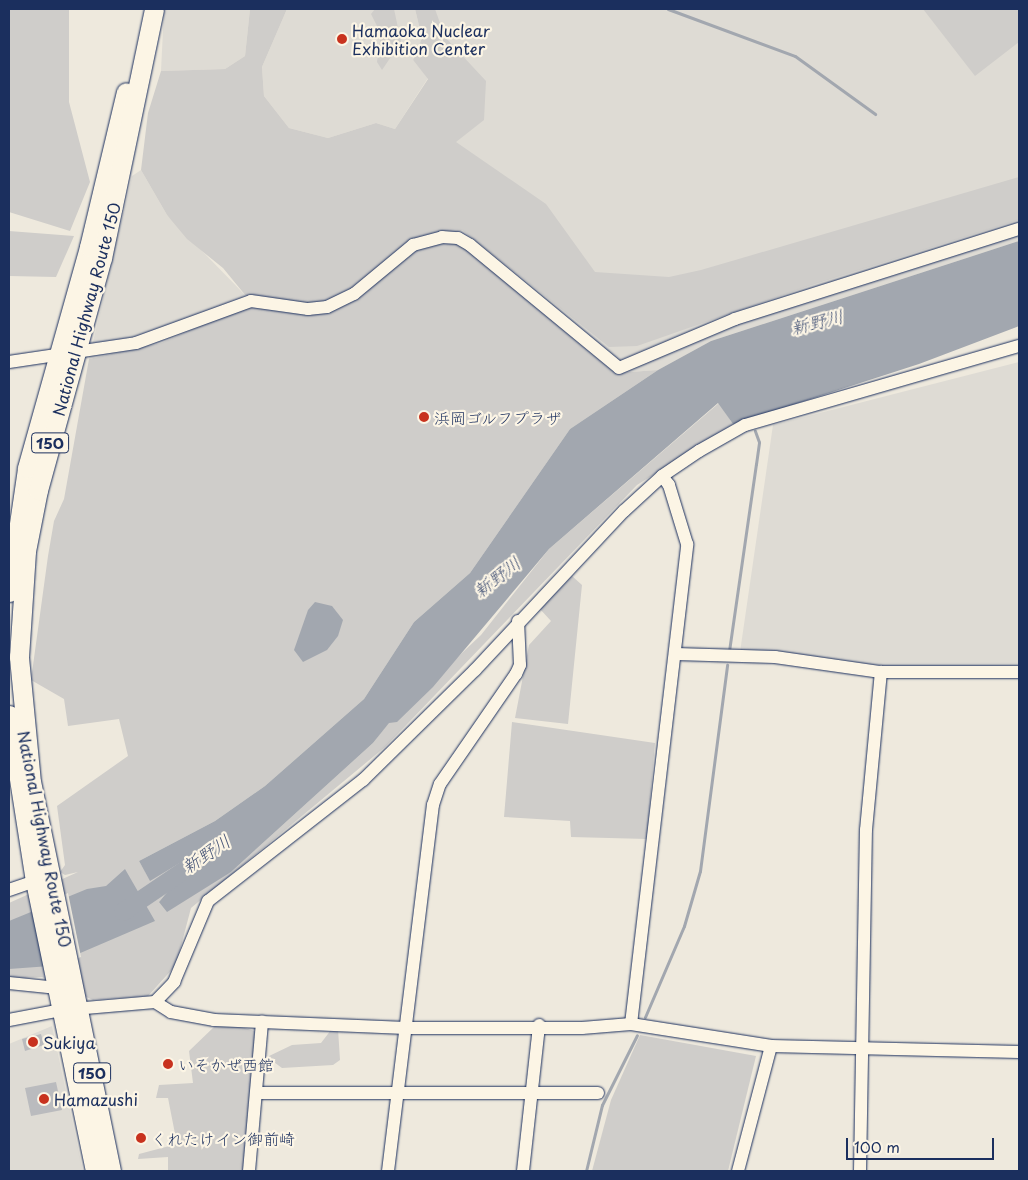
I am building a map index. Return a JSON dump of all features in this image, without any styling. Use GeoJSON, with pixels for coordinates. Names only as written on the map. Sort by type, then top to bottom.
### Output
{"type":"FeatureCollection","features":[{"type":"Feature","properties":{"kind":"highway","name":"National Highway Route 150"},"geometry":{"type":"LineString","coordinates":[[42,884],[25,746],[20,648],[31,525],[68,351],[116,143],[142,9]]}},
{"type":"Feature","properties":{"kind":"highway","name":"National Highway Route 150"},"geometry":{"type":"LineString","coordinates":[[9,592],[27,468],[68,351],[123,171],[154,9]]}},
{"type":"Feature","properties":{"kind":"highway","name":"National Highway Route 150"},"geometry":{"type":"LineString","coordinates":[[9,702],[12,749],[61,980],[71,1010],[111,1171]]}},
{"type":"Feature","properties":{"kind":"highway","name":"National Highway Route 150"},"geometry":{"type":"LineString","coordinates":[[71,1010],[95,1171]]}},
{"type":"Feature","properties":{"kind":"street"},"geometry":{"type":"LineString","coordinates":[[9,362],[162,336],[250,301],[308,309],[326,307],[354,294],[413,245],[442,237],[458,238],[470,245],[619,368],[735,319],[1019,229]]}},
{"type":"Feature","properties":{"kind":"street"},"geometry":{"type":"LineString","coordinates":[[155,1002],[174,982],[208,901],[363,780],[475,670],[518,621],[662,476],[745,425],[1019,346]]}},
{"type":"Feature","properties":{"kind":"street"},"geometry":{"type":"LineString","coordinates":[[631,1024],[676,654],[687,544],[670,485],[662,476]]}},
{"type":"Feature","properties":{"kind":"street"},"geometry":{"type":"LineString","coordinates":[[388,1171],[433,805],[440,784],[516,674],[520,665],[518,621]]}},
{"type":"Feature","properties":{"kind":"street"},"geometry":{"type":"LineString","coordinates":[[676,654],[775,657],[881,672],[1019,672]]}},
{"type":"Feature","properties":{"kind":"street"},"geometry":{"type":"LineString","coordinates":[[860,1171],[866,830],[881,672]]}},
{"type":"Feature","properties":{"kind":"street"},"geometry":{"type":"LineString","coordinates":[[9,890],[42,884]]}},
{"type":"Feature","properties":{"kind":"street"},"geometry":{"type":"LineString","coordinates":[[9,983],[61,980]]}},
{"type":"Feature","properties":{"kind":"street"},"geometry":{"type":"LineString","coordinates":[[9,1020],[71,1010],[155,1002],[171,1012],[201,1018],[262,1022],[406,1028],[539,1025],[582,1028],[631,1024],[771,1046],[1019,1052]]}},
{"type":"Feature","properties":{"kind":"street"},"geometry":{"type":"LineString","coordinates":[[249,1171],[262,1022]]}},
{"type":"Feature","properties":{"kind":"street"},"geometry":{"type":"LineString","coordinates":[[523,1171],[539,1025]]}},
{"type":"Feature","properties":{"kind":"street"},"geometry":{"type":"LineString","coordinates":[[738,1171],[771,1046]]}},
{"type":"Feature","properties":{"kind":"street"},"geometry":{"type":"LineString","coordinates":[[256,1093],[598,1093]]}},
{"type":"Feature","properties":{"kind":"shaded area"},"geometry":{"type":"Polygon","coordinates":[[[9,9],[69,9],[69,102],[90,182],[70,231],[9,212],[9,9]]]}},
{"type":"Feature","properties":{"kind":"shaded area"},"geometry":{"type":"Polygon","coordinates":[[[250,9],[245,56],[225,69],[161,71],[164,10],[250,9]]]}},
{"type":"Feature","properties":{"kind":"shaded area"},"geometry":{"type":"Polygon","coordinates":[[[250,9],[287,9],[262,67],[264,96],[289,128],[328,138],[376,123],[395,129],[428,79],[413,60],[422,38],[415,9],[435,9],[445,37],[486,81],[484,120],[456,142],[546,204],[595,272],[669,277],[701,270],[1019,177],[1019,220],[812,285],[637,346],[609,347],[462,230],[447,240],[460,244],[615,373],[658,370],[570,429],[470,573],[414,622],[364,699],[265,786],[215,821],[139,861],[150,880],[205,848],[159,902],[231,872],[373,743],[389,722],[481,635],[549,549],[719,403],[733,424],[637,485],[385,747],[191,908],[176,965],[148,996],[93,1000],[42,977],[9,979],[9,903],[78,872],[65,875],[60,872],[65,865],[57,806],[128,756],[119,719],[68,726],[64,699],[31,680],[48,556],[54,521],[64,499],[89,359],[161,343],[246,306],[246,296],[223,268],[187,239],[167,215],[141,170],[148,113],[161,71],[225,69],[245,56],[250,9]]]}},
{"type":"Feature","properties":{"kind":"shaded area"},"geometry":{"type":"Polygon","coordinates":[[[287,9],[415,9],[422,38],[413,60],[428,78],[395,129],[376,123],[328,138],[289,128],[264,96],[262,67],[287,9]]]}},
{"type":"Feature","properties":{"kind":"shaded area"},"geometry":{"type":"Polygon","coordinates":[[[375,9],[394,9],[401,42],[382,70],[377,62],[381,34],[371,14],[375,9]]]}},
{"type":"Feature","properties":{"kind":"shaded area"},"geometry":{"type":"Polygon","coordinates":[[[419,9],[1019,9],[1019,241],[711,341],[658,370],[615,373],[460,244],[447,241],[454,156],[419,9]]]}},
{"type":"Feature","properties":{"kind":"shaded area"},"geometry":{"type":"Polygon","coordinates":[[[923,9],[1019,9],[1019,42],[975,76],[923,9]]]}},
{"type":"Feature","properties":{"kind":"shaded area"},"geometry":{"type":"Polygon","coordinates":[[[141,170],[167,215],[246,296],[246,306],[161,343],[89,359],[132,176],[141,170]]]}},
{"type":"Feature","properties":{"kind":"shaded area"},"geometry":{"type":"Polygon","coordinates":[[[9,231],[74,236],[56,277],[9,276],[9,231]]]}},
{"type":"Feature","properties":{"kind":"shaded area"},"geometry":{"type":"Polygon","coordinates":[[[1019,362],[1019,665],[866,671],[739,659],[773,425],[1019,362]]]}},
{"type":"Feature","properties":{"kind":"shaded area"},"geometry":{"type":"Polygon","coordinates":[[[572,576],[582,585],[568,724],[515,718],[529,645],[551,621],[540,609],[572,576]]]}},
{"type":"Feature","properties":{"kind":"shaded area"},"geometry":{"type":"Polygon","coordinates":[[[512,722],[655,743],[647,839],[571,837],[570,821],[504,817],[512,722]]]}},
{"type":"Feature","properties":{"kind":"shaded area"},"geometry":{"type":"Polygon","coordinates":[[[52,1026],[83,1171],[9,1171],[9,1044],[52,1026]]]}},
{"type":"Feature","properties":{"kind":"shaded area"},"geometry":{"type":"Polygon","coordinates":[[[215,1026],[237,1026],[255,1031],[244,1171],[168,1171],[168,1157],[138,1159],[139,1154],[177,1144],[168,1098],[156,1098],[159,1085],[193,1083],[189,1051],[215,1026]]]}},
{"type":"Feature","properties":{"kind":"shaded area"},"geometry":{"type":"Polygon","coordinates":[[[338,1029],[340,1060],[333,1065],[282,1068],[267,1057],[292,1045],[321,1043],[331,1030],[338,1029]]]}},
{"type":"Feature","properties":{"kind":"shaded area"},"geometry":{"type":"Polygon","coordinates":[[[640,1035],[756,1056],[728,1171],[592,1171],[611,1100],[640,1035]]]}},
{"type":"Feature","properties":{"kind":"water"},"geometry":{"type":"Polygon","coordinates":[[[1019,241],[1019,326],[919,364],[733,424],[718,403],[549,549],[433,687],[397,722],[389,723],[373,743],[231,872],[167,912],[159,902],[203,849],[150,881],[139,861],[215,821],[265,786],[364,699],[414,622],[470,573],[570,429],[658,370],[711,341],[1019,241]]]}},
{"type":"Feature","properties":{"kind":"water"},"geometry":{"type":"Polygon","coordinates":[[[315,602],[332,606],[343,620],[338,636],[327,650],[303,662],[294,650],[308,610],[315,602]]]}},
{"type":"Feature","properties":{"kind":"water"},"geometry":{"type":"Polygon","coordinates":[[[125,869],[155,921],[50,966],[9,969],[9,921],[87,889],[106,886],[125,869]]]}},
{"type":"Feature","properties":{"kind":"pier"},"geometry":{"type":"Polygon","coordinates":[[[68,893],[81,957],[61,964],[48,902],[68,893]]]}},
{"type":"Feature","properties":{"kind":"building","name":"Sukiya"},"geometry":{"type":"Polygon","coordinates":[[[41,1034],[44,1045],[25,1051],[22,1039],[41,1034]]]}},
{"type":"Feature","properties":{"kind":"building","name":"Hamazushi"},"geometry":{"type":"Polygon","coordinates":[[[56,1082],[62,1110],[31,1116],[25,1088],[56,1082]]]}},
{"type":"Feature","properties":{"kind":"waterway"},"geometry":{"type":"LineString","coordinates":[[668,9],[795,56],[875,114]]}},
{"type":"Feature","properties":{"kind":"waterway"},"geometry":{"type":"LineString","coordinates":[[729,651],[759,442],[755,431]]}},
{"type":"Feature","properties":{"kind":"waterway"},"geometry":{"type":"LineString","coordinates":[[645,1017],[684,926],[700,871],[727,665]]}},
{"type":"Feature","properties":{"kind":"waterway","name":"新野川"},"geometry":{"type":"LineString","coordinates":[[123,912],[207,855]]}},
{"type":"Feature","properties":{"kind":"waterway"},"geometry":{"type":"LineString","coordinates":[[586,1171],[602,1105],[637,1035]]}},
{"type":"Feature","properties":{"kind":"place","name":"Hamaoka Nuclear Exhibition Center"},"geometry":{"type":"Point","coordinates":[342,39]}},
{"type":"Feature","properties":{"kind":"place","name":"浜岡ゴルフプラザ"},"geometry":{"type":"Point","coordinates":[424,417]}},
{"type":"Feature","properties":{"kind":"place","name":"Sukiya"},"geometry":{"type":"Point","coordinates":[33,1042]}},
{"type":"Feature","properties":{"kind":"place","name":"いそかぜ西館"},"geometry":{"type":"Point","coordinates":[168,1064]}},
{"type":"Feature","properties":{"kind":"place","name":"Hamazushi"},"geometry":{"type":"Point","coordinates":[44,1099]}},
{"type":"Feature","properties":{"kind":"place","name":"くれたけイン御前崎"},"geometry":{"type":"Point","coordinates":[141,1138]}}]}
